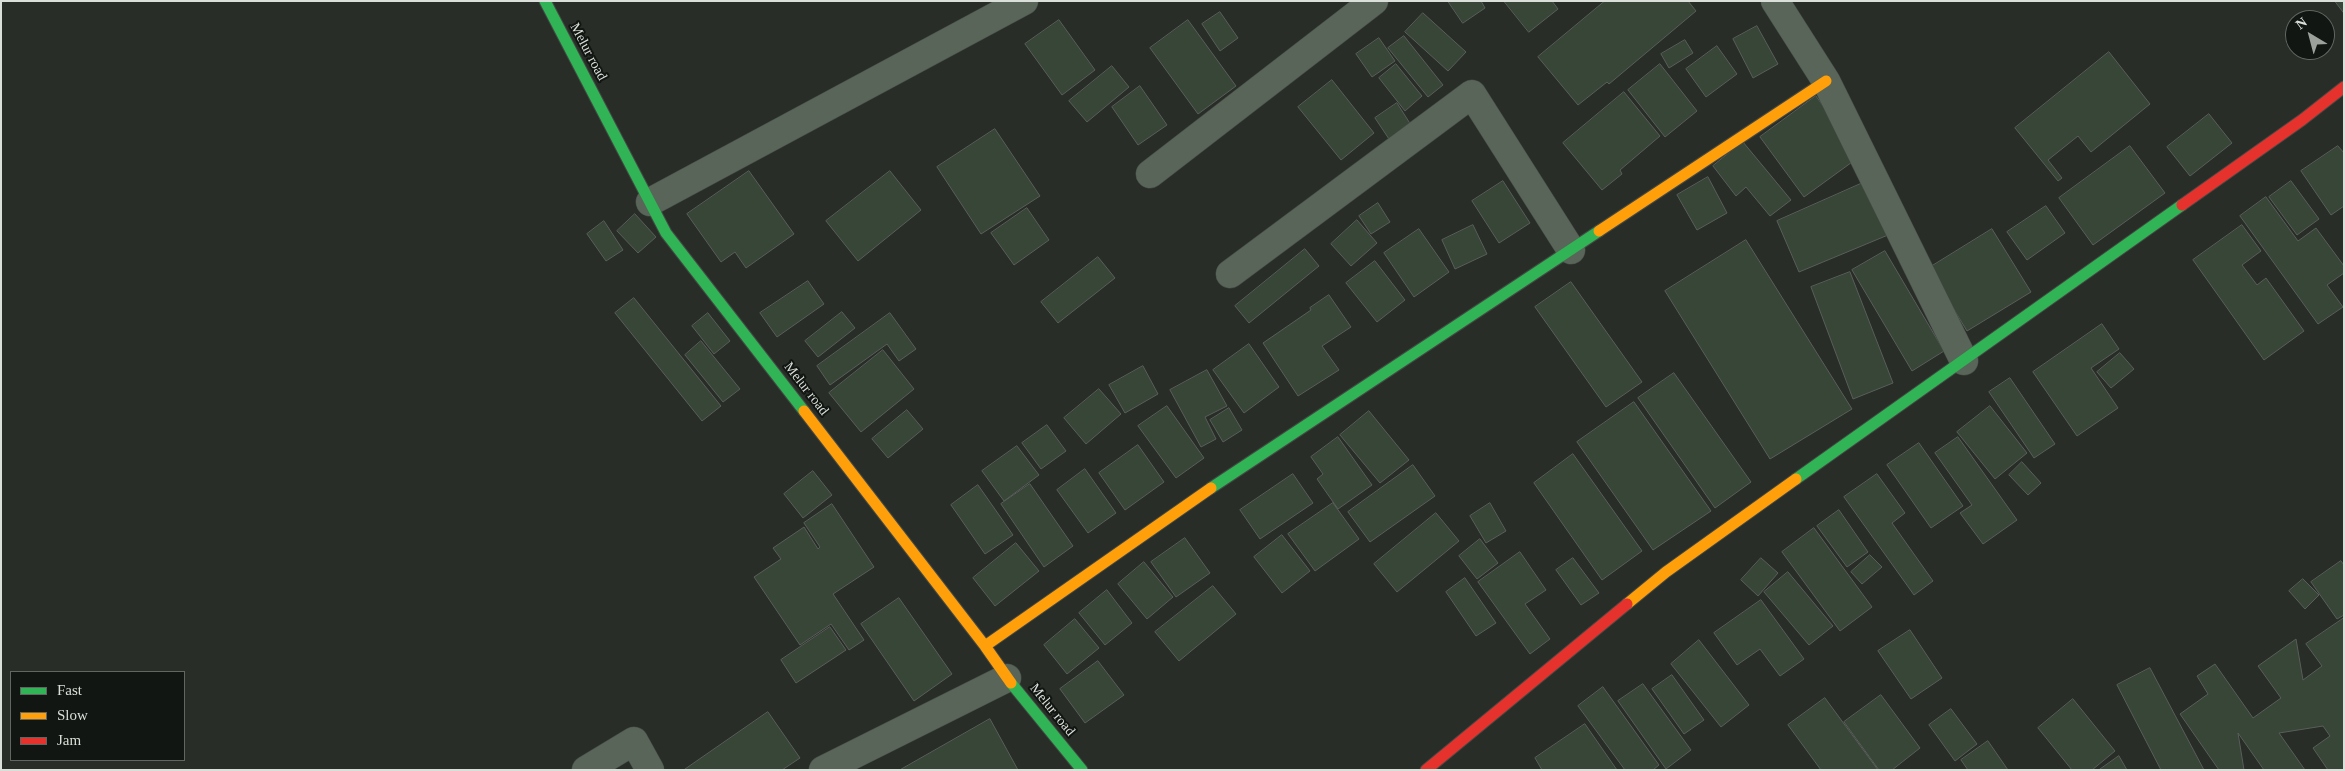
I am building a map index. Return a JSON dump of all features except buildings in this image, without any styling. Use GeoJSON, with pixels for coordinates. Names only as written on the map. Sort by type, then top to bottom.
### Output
{"type":"FeatureCollection","features":[{"type":"Feature","properties":{"kind":"street","name":"Melur road"},"geometry":{"type":"LineString","coordinates":[[545,1],[666,233],[985,646],[1007,678],[1082,770]]}},
{"type":"Feature","properties":{"kind":"street"},"geometry":{"type":"LineString","coordinates":[[650,202],[1024,1]]}},
{"type":"Feature","properties":{"kind":"street"},"geometry":{"type":"LineString","coordinates":[[1150,174],[1374,1]]}},
{"type":"Feature","properties":{"kind":"street"},"geometry":{"type":"LineString","coordinates":[[1776,1],[1826,80],[1964,361]]}},
{"type":"Feature","properties":{"kind":"street"},"geometry":{"type":"LineString","coordinates":[[985,646],[1254,458],[1826,80]]}},
{"type":"Feature","properties":{"kind":"street"},"geometry":{"type":"LineString","coordinates":[[1426,770],[1666,572],[2302,120],[2344,87]]}},
{"type":"Feature","properties":{"kind":"street"},"geometry":{"type":"LineString","coordinates":[[1230,274],[1472,94],[1571,250]]}},
{"type":"Feature","properties":{"kind":"street"},"geometry":{"type":"LineString","coordinates":[[823,770],[1007,678]]}},
{"type":"Feature","properties":{"kind":"street"},"geometry":{"type":"LineString","coordinates":[[586,770],[634,741],[650,770]]}},
{"type":"Feature","properties":{"kind":"traffic: fast"},"geometry":{"type":"LineString","coordinates":[[545,1],[666,233],[804,411]]}},
{"type":"Feature","properties":{"kind":"traffic: fast"},"geometry":{"type":"LineString","coordinates":[[1796,479],[2182,205]]}},
{"type":"Feature","properties":{"kind":"traffic: fast"},"geometry":{"type":"LineString","coordinates":[[1211,488],[1599,231]]}},
{"type":"Feature","properties":{"kind":"traffic: fast"},"geometry":{"type":"LineString","coordinates":[[1011,683],[1082,770]]}},
{"type":"Feature","properties":{"kind":"traffic: slow"},"geometry":{"type":"LineString","coordinates":[[1599,231],[1826,81]]}},
{"type":"Feature","properties":{"kind":"traffic: slow"},"geometry":{"type":"LineString","coordinates":[[804,411],[985,646],[1011,683]]}},
{"type":"Feature","properties":{"kind":"traffic: slow"},"geometry":{"type":"LineString","coordinates":[[1627,604],[1666,572],[1796,479]]}},
{"type":"Feature","properties":{"kind":"traffic: slow"},"geometry":{"type":"LineString","coordinates":[[985,646],[1211,488]]}},
{"type":"Feature","properties":{"kind":"traffic: jam"},"geometry":{"type":"LineString","coordinates":[[2182,205],[2302,120],[2344,87]]}},
{"type":"Feature","properties":{"kind":"traffic: jam"},"geometry":{"type":"LineString","coordinates":[[1426,770],[1627,604]]}}]}
